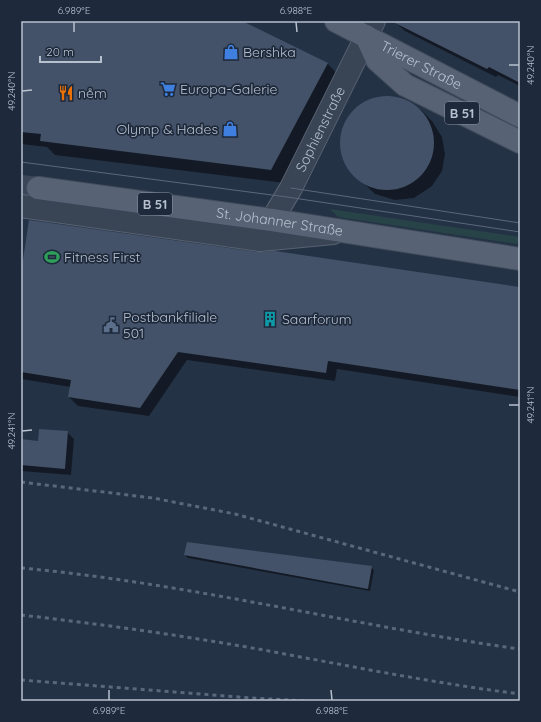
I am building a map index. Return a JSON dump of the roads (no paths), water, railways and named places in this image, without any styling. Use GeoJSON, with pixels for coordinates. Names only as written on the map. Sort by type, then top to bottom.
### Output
{"type":"FeatureCollection","features":[{"type":"Feature","properties":{"kind":"main road","name":"Trierer Straße"},"geometry":{"type":"LineString","coordinates":[[336,21],[370,29],[520,116]]}},
{"type":"Feature","properties":{"kind":"main road","name":"Trierer Straße"},"geometry":{"type":"LineString","coordinates":[[370,29],[377,60],[405,85],[520,142]]}},
{"type":"Feature","properties":{"kind":"main road","name":"St. Johanner Straße"},"geometry":{"type":"LineString","coordinates":[[38,188],[272,220],[520,259]]}},
{"type":"Feature","properties":{"kind":"street","name":"Sophienstraße"},"geometry":{"type":"LineString","coordinates":[[272,220],[294,184],[370,29]]}},
{"type":"Feature","properties":{"kind":"street"},"geometry":{"type":"LineString","coordinates":[[21,206],[260,240],[346,232]]}},
{"type":"Feature","properties":{"kind":"tunnel"},"geometry":{"type":"LineString","coordinates":[[21,186],[38,188]]}},
{"type":"Feature","properties":{"kind":"tram line"},"geometry":{"type":"LineString","coordinates":[[21,162],[287,197],[520,232]]}},
{"type":"Feature","properties":{"kind":"tram line"},"geometry":{"type":"LineString","coordinates":[[291,188],[520,223]]}},
{"type":"Feature","properties":{"kind":"railway"},"geometry":{"type":"LineString","coordinates":[[21,482],[153,498],[235,514],[520,592]]}},
{"type":"Feature","properties":{"kind":"railway"},"geometry":{"type":"LineString","coordinates":[[21,568],[84,575],[209,594],[395,629],[520,649]]}},
{"type":"Feature","properties":{"kind":"railway"},"geometry":{"type":"LineString","coordinates":[[21,615],[199,639],[421,679],[520,694]]}},
{"type":"Feature","properties":{"kind":"railway"},"geometry":{"type":"LineString","coordinates":[[21,680],[308,701]]}},
{"type":"Feature","properties":{"kind":"place","name":"Bershka"},"geometry":{"type":"Point","coordinates":[231,52]}},
{"type":"Feature","properties":{"kind":"place","name":"Europa-Galerie"},"geometry":{"type":"Point","coordinates":[168,89]}},
{"type":"Feature","properties":{"kind":"place","name":"ne̊m"},"geometry":{"type":"Point","coordinates":[66,93]}},
{"type":"Feature","properties":{"kind":"place","name":"Olymp & Hades"},"geometry":{"type":"Point","coordinates":[230,129]}},
{"type":"Feature","properties":{"kind":"place","name":"Fitness First"},"geometry":{"type":"Point","coordinates":[52,257]}},
{"type":"Feature","properties":{"kind":"place","name":"Saarforum"},"geometry":{"type":"Point","coordinates":[270,319]}},
{"type":"Feature","properties":{"kind":"place","name":"Postbankfiliale 501"},"geometry":{"type":"Point","coordinates":[111,325]}}]}
